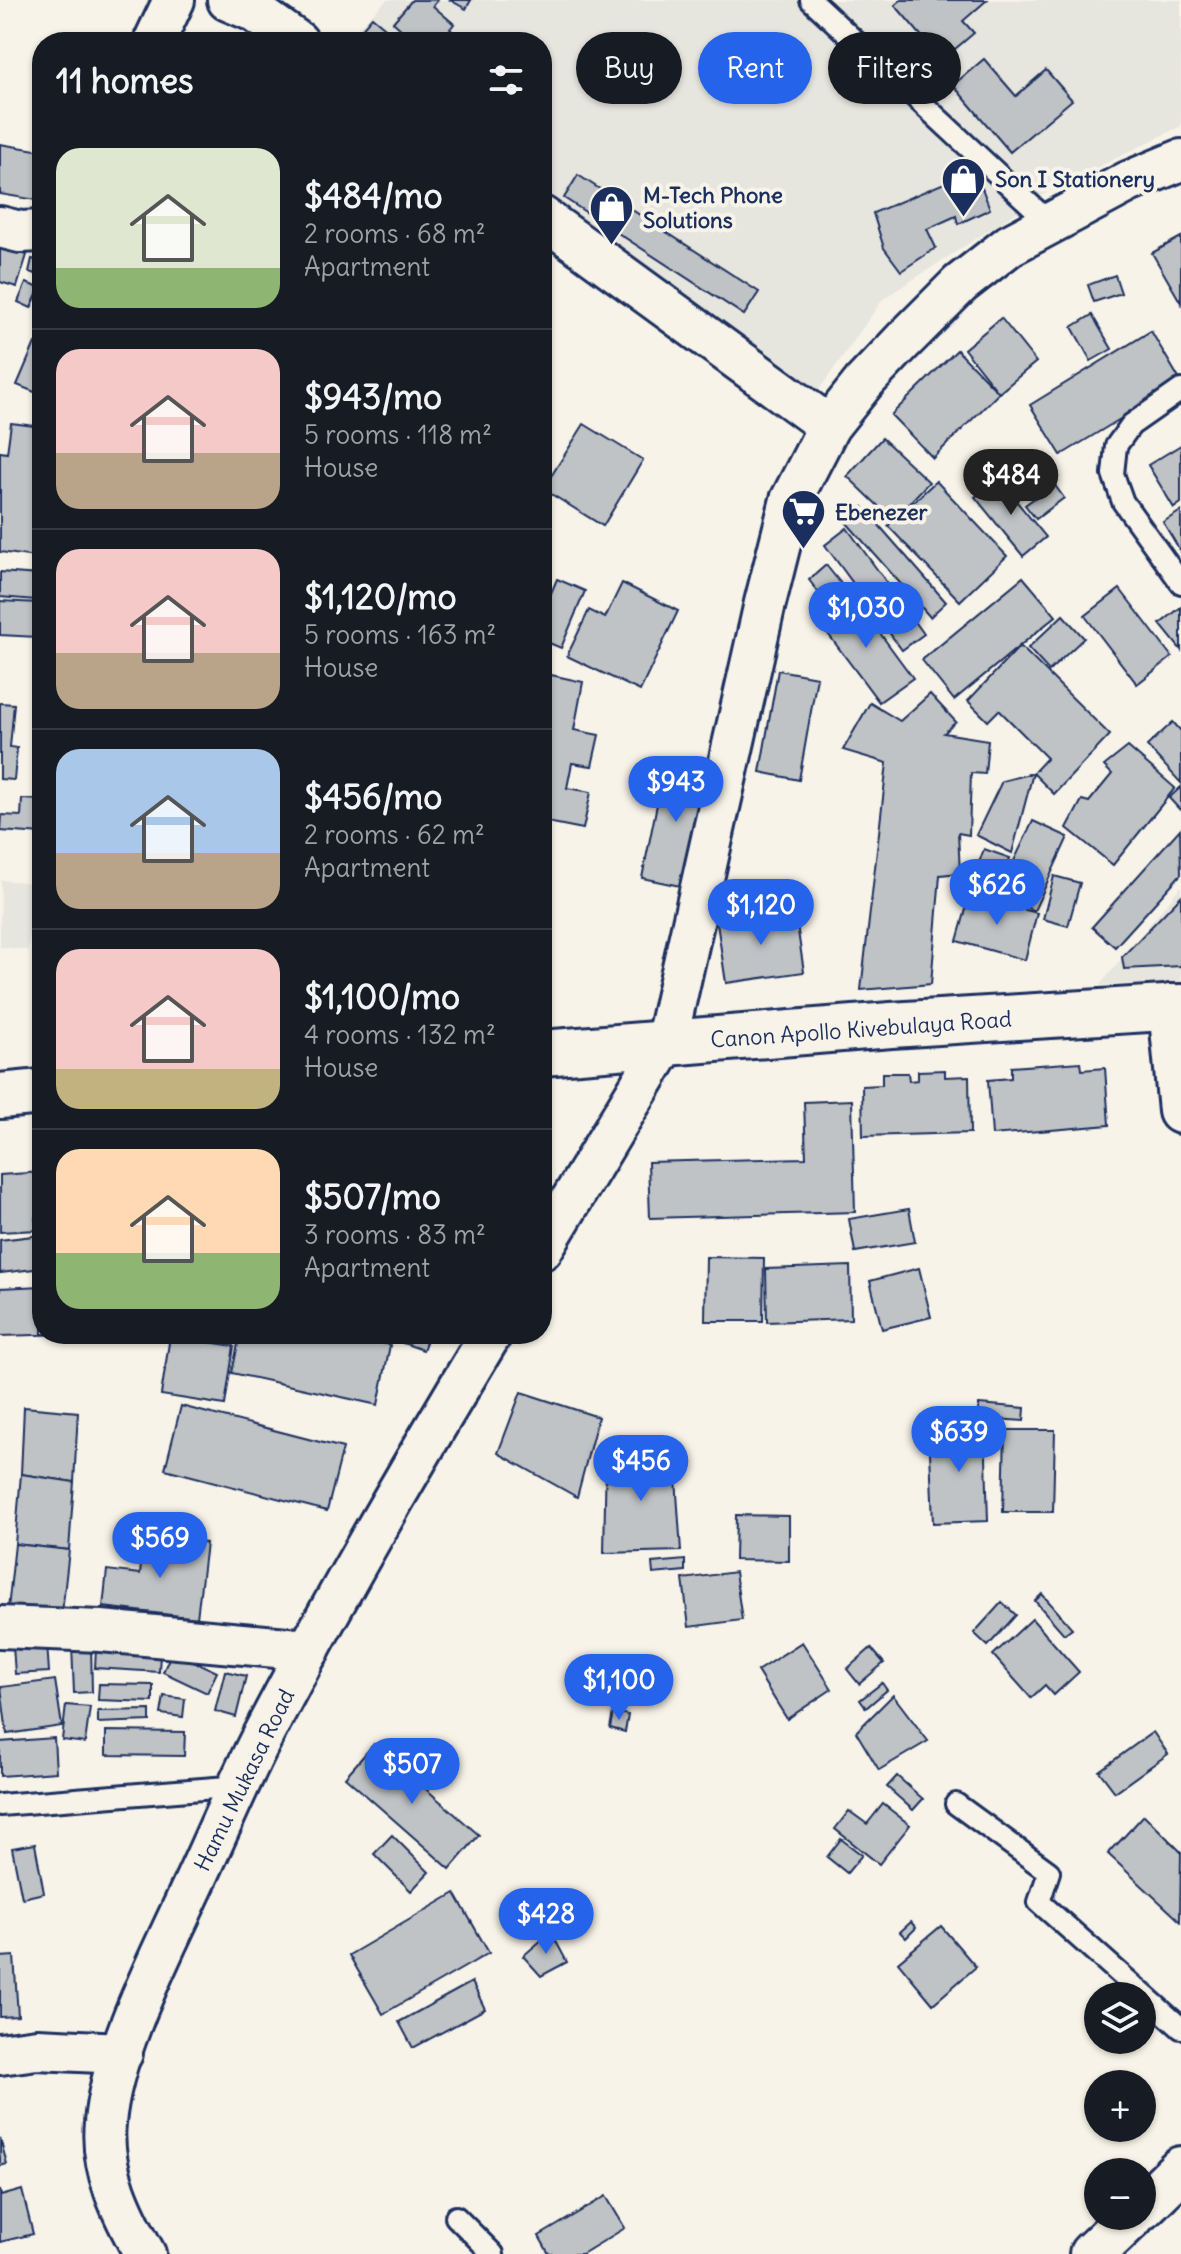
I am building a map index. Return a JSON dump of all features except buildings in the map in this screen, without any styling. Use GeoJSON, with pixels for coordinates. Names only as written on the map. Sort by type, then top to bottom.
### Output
{"type":"FeatureCollection","features":[{"type":"Feature","properties":{"kind":"main road","name":"Canon Apollo Kivebulaya Road"},"geometry":{"type":"LineString","coordinates":[[552,1052],[891,1025],[1176,1007]]}},
{"type":"Feature","properties":{"kind":"main road"},"geometry":{"type":"LineString","coordinates":[[1176,1007],[1181,1111]]}},
{"type":"Feature","properties":{"kind":"main road"},"geometry":{"type":"LineString","coordinates":[[0,1096],[32,1093]]}},
{"type":"Feature","properties":{"kind":"main road"},"geometry":{"type":"LineString","coordinates":[[1156,2193],[1181,2169]]}},
{"type":"Feature","properties":{"kind":"main road"},"geometry":{"type":"LineString","coordinates":[[1092,2254],[1117,2230]]}},
{"type":"Feature","properties":{"kind":"street"},"geometry":{"type":"LineString","coordinates":[[159,32],[174,0]]}},
{"type":"Feature","properties":{"kind":"street"},"geometry":{"type":"LineString","coordinates":[[228,0],[254,11],[284,32]]}},
{"type":"Feature","properties":{"kind":"street"},"geometry":{"type":"LineString","coordinates":[[552,1232],[666,1043],[791,500],[829,426],[864,382],[960,284],[1010,245],[1128,182],[1181,160]]}},
{"type":"Feature","properties":{"kind":"street"},"geometry":{"type":"LineString","coordinates":[[552,224],[829,426]]}},
{"type":"Feature","properties":{"kind":"street"},"geometry":{"type":"LineString","coordinates":[[0,227],[32,231]]}},
{"type":"Feature","properties":{"kind":"street","name":"Hamu Mukasa Road"},"geometry":{"type":"LineString","coordinates":[[145,2254],[128,2224],[106,2162],[105,2124],[122,2053],[149,1982],[262,1736],[383,1512],[485,1344]]}},
{"type":"Feature","properties":{"kind":"street"},"geometry":{"type":"LineString","coordinates":[[0,1627],[101,1631],[309,1650]]}},
{"type":"Feature","properties":{"kind":"street"},"geometry":{"type":"LineString","coordinates":[[0,2054],[37,2049],[122,2053]]}},
{"type":"Feature","properties":{"kind":"lane"},"geometry":{"type":"LineString","coordinates":[[811,0],[1050,223]]}},
{"type":"Feature","properties":{"kind":"lane"},"geometry":{"type":"LineString","coordinates":[[1181,390],[1131,425],[1116,446],[1113,459],[1113,474],[1123,502],[1181,583]]}},
{"type":"Feature","properties":{"kind":"lane"},"geometry":{"type":"LineString","coordinates":[[0,1805],[240,1786]]}},
{"type":"Feature","properties":{"kind":"lane"},"geometry":{"type":"LineString","coordinates":[[956,1804],[1049,1872],[1039,1902],[1181,2028]]}},
{"type":"Feature","properties":{"kind":"lane"},"geometry":{"type":"LineString","coordinates":[[456,2217],[493,2254]]}},
{"type":"Feature","properties":{"kind":"shaded area"},"geometry":{"type":"Polygon","coordinates":[[[387,0],[1181,0],[1181,126],[1048,192],[883,299],[814,397],[552,214],[552,32],[353,32],[387,0]]]}},
{"type":"Feature","properties":{"kind":"shaded area"},"geometry":{"type":"Polygon","coordinates":[[[1,880],[32,883],[28,950],[0,947],[1,880]]]}},
{"type":"Feature","properties":{"kind":"shaded area"},"geometry":{"type":"Polygon","coordinates":[[[1181,886],[1181,983],[1100,985],[1181,886]]]}},
{"type":"Feature","properties":{"kind":"place","name":"Son I Stationery"},"geometry":{"type":"Point","coordinates":[964,218]}},
{"type":"Feature","properties":{"kind":"place","name":"M-Tech Phone Solutions"},"geometry":{"type":"Point","coordinates":[612,247]}},
{"type":"Feature","properties":{"kind":"place","name":"Ebenezer"},"geometry":{"type":"Point","coordinates":[804,551]}}]}
